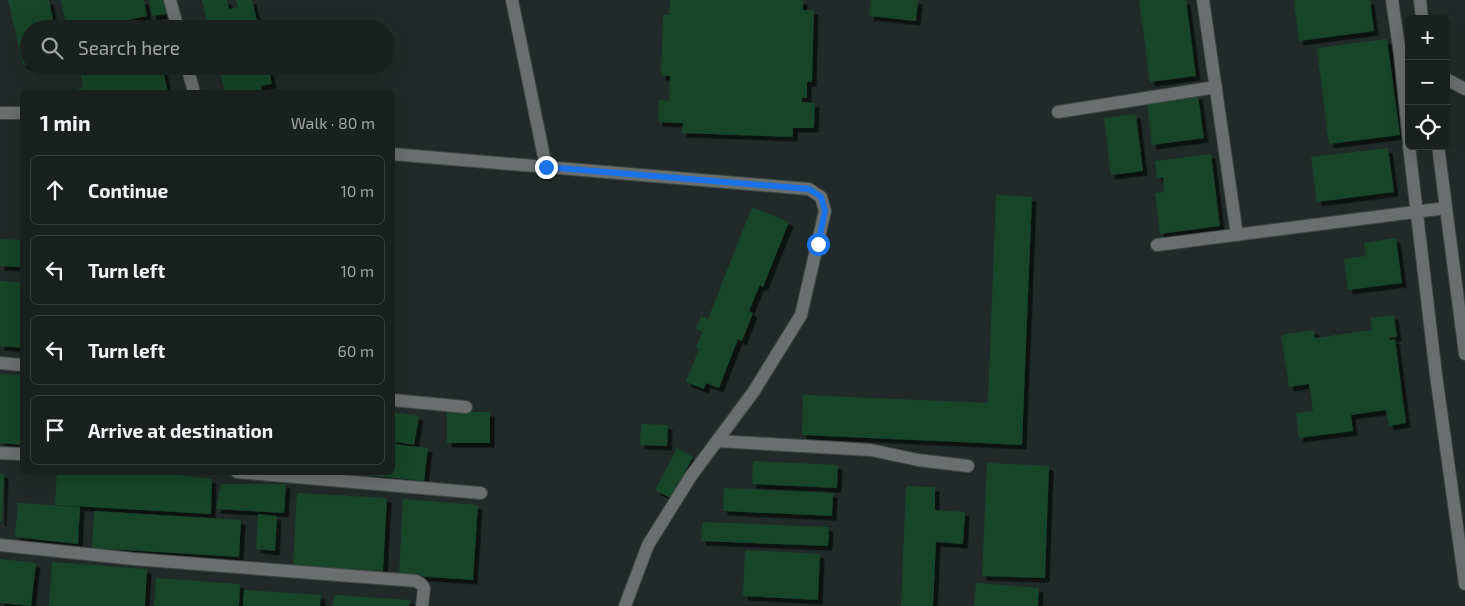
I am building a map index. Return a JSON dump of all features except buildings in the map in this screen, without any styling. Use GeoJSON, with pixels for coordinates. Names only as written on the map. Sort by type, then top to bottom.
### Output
{"type":"FeatureCollection","features":[{"type":"Feature","properties":{"kind":"street"},"geometry":{"type":"LineString","coordinates":[[170,0],[176,20]]}},
{"type":"Feature","properties":{"kind":"street"},"geometry":{"type":"LineString","coordinates":[[512,0],[546,167]]}},
{"type":"Feature","properties":{"kind":"street"},"geometry":{"type":"LineString","coordinates":[[1203,0],[1238,235]]}},
{"type":"Feature","properties":{"kind":"street"},"geometry":{"type":"LineString","coordinates":[[1392,0],[1404,56],[1407,105]]}},
{"type":"Feature","properties":{"kind":"street"},"geometry":{"type":"LineString","coordinates":[[1420,0],[1422,15]]}},
{"type":"Feature","properties":{"kind":"street"},"geometry":{"type":"LineString","coordinates":[[189,75],[193,90]]}},
{"type":"Feature","properties":{"kind":"street"},"geometry":{"type":"LineString","coordinates":[[1450,81],[1465,89]]}},
{"type":"Feature","properties":{"kind":"street"},"geometry":{"type":"LineString","coordinates":[[1058,112],[1216,87]]}},
{"type":"Feature","properties":{"kind":"street"},"geometry":{"type":"LineString","coordinates":[[0,113],[20,114]]}},
{"type":"Feature","properties":{"kind":"street"},"geometry":{"type":"LineString","coordinates":[[1409,150],[1436,375],[1465,584]]}},
{"type":"Feature","properties":{"kind":"street"},"geometry":{"type":"LineString","coordinates":[[1439,150],[1465,354]]}},
{"type":"Feature","properties":{"kind":"street"},"geometry":{"type":"LineString","coordinates":[[395,154],[809,189],[821,197],[825,211],[801,315],[754,391],[691,476],[648,545],[625,606]]}},
{"type":"Feature","properties":{"kind":"street"},"geometry":{"type":"LineString","coordinates":[[1157,245],[1446,208]]}},
{"type":"Feature","properties":{"kind":"street"},"geometry":{"type":"LineString","coordinates":[[0,363],[20,365]]}},
{"type":"Feature","properties":{"kind":"street"},"geometry":{"type":"LineString","coordinates":[[395,400],[466,407]]}},
{"type":"Feature","properties":{"kind":"street"},"geometry":{"type":"LineString","coordinates":[[717,441],[871,450],[918,460],[968,466]]}},
{"type":"Feature","properties":{"kind":"street"},"geometry":{"type":"LineString","coordinates":[[0,452],[20,454]]}},
{"type":"Feature","properties":{"kind":"street"},"geometry":{"type":"LineString","coordinates":[[272,475],[481,493]]}},
{"type":"Feature","properties":{"kind":"street"},"geometry":{"type":"LineString","coordinates":[[0,545],[416,581],[424,588],[422,606]]}},
{"type":"Feature","properties":{"kind":"route"},"geometry":{"type":"LineString","coordinates":[[546,167],[809,189],[821,197],[825,211],[818,244]]}}]}
